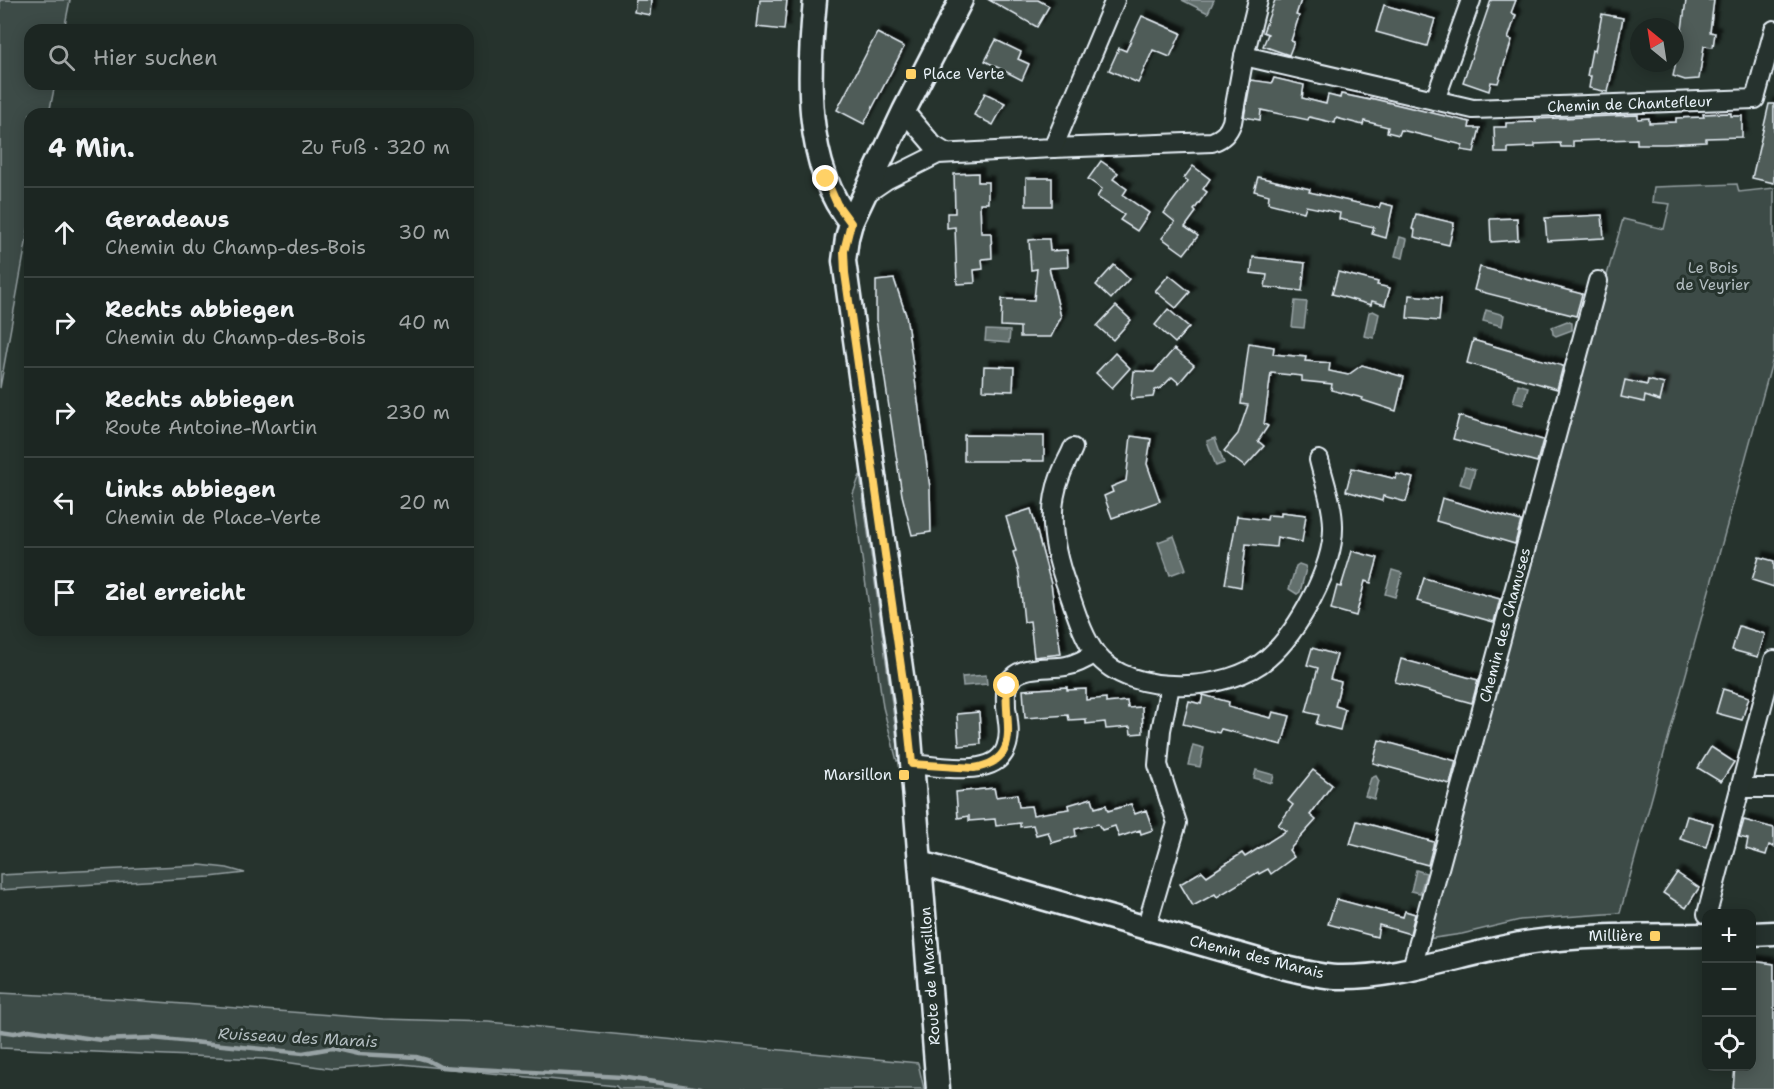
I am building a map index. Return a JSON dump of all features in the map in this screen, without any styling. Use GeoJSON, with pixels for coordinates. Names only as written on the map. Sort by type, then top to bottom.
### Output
{"type":"FeatureCollection","features":[{"type":"Feature","properties":{"kind":"street"},"geometry":{"type":"LineString","coordinates":[[815,0],[809,79],[817,143],[822,168],[829,186],[837,204],[851,223]]}},
{"type":"Feature","properties":{"kind":"street","name":"Route de Marsillon"},"geometry":{"type":"LineString","coordinates":[[938,1089],[921,863],[904,684],[845,273],[844,251],[851,223],[864,195],[961,0]]}},
{"type":"Feature","properties":{"kind":"street"},"geometry":{"type":"LineString","coordinates":[[1053,148],[1115,0]]}},
{"type":"Feature","properties":{"kind":"street"},"geometry":{"type":"LineString","coordinates":[[864,195],[886,180],[931,157],[946,153],[1212,142],[1221,138],[1229,131],[1233,122],[1244,56],[1258,0]]}},
{"type":"Feature","properties":{"kind":"street"},"geometry":{"type":"LineString","coordinates":[[1435,100],[1471,0]]}},
{"type":"Feature","properties":{"kind":"street","name":"Chemin de Chantefleur"},"geometry":{"type":"LineString","coordinates":[[1244,56],[1459,107],[1488,110],[1755,99],[1774,30]]}},
{"type":"Feature","properties":{"kind":"street"},"geometry":{"type":"LineString","coordinates":[[904,111],[933,145],[946,153]]}},
{"type":"Feature","properties":{"kind":"street","name":"Chemin des Chamuses"},"geometry":{"type":"LineString","coordinates":[[1412,968],[1598,281]]}},
{"type":"Feature","properties":{"kind":"street"},"geometry":{"type":"LineString","coordinates":[[1073,448],[1060,477],[1052,513],[1058,562],[1075,610],[1095,653],[1119,673],[1136,680],[1170,686],[1228,677],[1257,666],[1278,647],[1300,617],[1319,584],[1332,538],[1332,514],[1319,460]]}},
{"type":"Feature","properties":{"kind":"street"},"geometry":{"type":"LineString","coordinates":[[912,764],[974,768],[992,763],[1004,754],[1008,742],[1007,686],[1015,675],[1027,670],[1073,665],[1095,653]]}},
{"type":"Feature","properties":{"kind":"street"},"geometry":{"type":"LineString","coordinates":[[1709,909],[1774,660]]}},
{"type":"Feature","properties":{"kind":"street"},"geometry":{"type":"LineString","coordinates":[[1146,928],[1178,823],[1158,765],[1161,730],[1170,686]]}},
{"type":"Feature","properties":{"kind":"street"},"geometry":{"type":"LineString","coordinates":[[1740,788],[1774,788]]}},
{"type":"Feature","properties":{"kind":"street","name":"Chemin des Marais"},"geometry":{"type":"LineString","coordinates":[[921,863],[1282,967],[1320,975],[1372,976],[1549,940],[1702,925]]}},
{"type":"Feature","properties":{"kind":"street"},"geometry":{"type":"LineString","coordinates":[[1756,934],[1774,933]]}},
{"type":"Feature","properties":{"kind":"green space"},"geometry":{"type":"Polygon","coordinates":[[[0,0],[70,0],[65,24],[24,24],[24,90],[54,90],[50,108],[24,108],[24,254],[0,388],[0,0]]]}},
{"type":"Feature","properties":{"kind":"green space","name":"Le Bois de Veyrier"},"geometry":{"type":"Polygon","coordinates":[[[1737,184],[1739,192],[1774,188],[1774,355],[1620,913],[1520,920],[1462,934],[1420,940],[1448,832],[1623,219],[1664,229],[1670,204],[1652,202],[1654,187],[1737,184]]]}},
{"type":"Feature","properties":{"kind":"green space"},"geometry":{"type":"Polygon","coordinates":[[[860,475],[900,760],[897,761],[883,707],[853,494],[860,475]]]}},
{"type":"Feature","properties":{"kind":"green space"},"geometry":{"type":"Polygon","coordinates":[[[200,865],[245,873],[0,890],[0,875],[200,865]]]}},
{"type":"Feature","properties":{"kind":"green space"},"geometry":{"type":"Polygon","coordinates":[[[0,993],[118,999],[384,1019],[488,1022],[918,1063],[924,1089],[619,1089],[616,1086],[402,1064],[333,1069],[264,1059],[0,1048],[0,993]]]}},
{"type":"Feature","properties":{"kind":"shaded area"},"geometry":{"type":"Polygon","coordinates":[[[1182,0],[1214,0],[1208,13],[1182,0]]]}},
{"type":"Feature","properties":{"kind":"shaded area"},"geometry":{"type":"Polygon","coordinates":[[[1400,237],[1407,239],[1403,258],[1395,256],[1400,237]]]}},
{"type":"Feature","properties":{"kind":"shaded area"},"geometry":{"type":"Polygon","coordinates":[[[1295,301],[1307,302],[1304,328],[1292,327],[1295,301]]]}},
{"type":"Feature","properties":{"kind":"shaded area"},"geometry":{"type":"Polygon","coordinates":[[[1486,310],[1504,315],[1502,326],[1483,321],[1486,310]]]}},
{"type":"Feature","properties":{"kind":"shaded area"},"geometry":{"type":"Polygon","coordinates":[[[1369,312],[1379,314],[1374,338],[1364,336],[1369,312]]]}},
{"type":"Feature","properties":{"kind":"shaded area"},"geometry":{"type":"Polygon","coordinates":[[[1567,321],[1572,323],[1572,330],[1556,336],[1553,334],[1552,327],[1567,321]]]}},
{"type":"Feature","properties":{"kind":"shaded area"},"geometry":{"type":"Polygon","coordinates":[[[986,330],[1010,331],[1009,343],[985,341],[986,330]]]}},
{"type":"Feature","properties":{"kind":"shaded area"},"geometry":{"type":"Polygon","coordinates":[[[1518,384],[1528,387],[1523,405],[1513,402],[1518,384]]]}},
{"type":"Feature","properties":{"kind":"shaded area"},"geometry":{"type":"Polygon","coordinates":[[[1215,438],[1224,463],[1216,466],[1207,441],[1215,438]]]}},
{"type":"Feature","properties":{"kind":"shaded area"},"geometry":{"type":"Polygon","coordinates":[[[1465,467],[1475,470],[1470,487],[1460,484],[1465,467]]]}},
{"type":"Feature","properties":{"kind":"shaded area"},"geometry":{"type":"Polygon","coordinates":[[[1174,536],[1186,569],[1170,575],[1158,542],[1174,536]]]}},
{"type":"Feature","properties":{"kind":"shaded area"},"geometry":{"type":"Polygon","coordinates":[[[1299,564],[1305,566],[1306,569],[1300,592],[1297,594],[1289,589],[1296,566],[1299,564]]]}},
{"type":"Feature","properties":{"kind":"shaded area"},"geometry":{"type":"Polygon","coordinates":[[[1392,570],[1402,573],[1395,597],[1385,594],[1392,570]]]}},
{"type":"Feature","properties":{"kind":"shaded area"},"geometry":{"type":"Polygon","coordinates":[[[986,675],[987,684],[963,686],[962,677],[986,675]]]}},
{"type":"Feature","properties":{"kind":"shaded area"},"geometry":{"type":"Polygon","coordinates":[[[1193,745],[1204,748],[1200,767],[1188,765],[1193,745]]]}},
{"type":"Feature","properties":{"kind":"shaded area"},"geometry":{"type":"Polygon","coordinates":[[[1256,770],[1274,775],[1272,783],[1254,778],[1256,770]]]}},
{"type":"Feature","properties":{"kind":"shaded area"},"geometry":{"type":"Polygon","coordinates":[[[1376,776],[1379,781],[1374,799],[1365,796],[1371,778],[1376,776]]]}},
{"type":"Feature","properties":{"kind":"shaded area"},"geometry":{"type":"Polygon","coordinates":[[[1416,870],[1426,873],[1420,893],[1411,891],[1416,870]]]}},
{"type":"Feature","properties":{"kind":"building"},"geometry":{"type":"Polygon","coordinates":[[[636,0],[651,0],[650,15],[634,12],[636,0]]]}},
{"type":"Feature","properties":{"kind":"building"},"geometry":{"type":"Polygon","coordinates":[[[760,0],[787,0],[784,30],[757,27],[760,0]]]}},
{"type":"Feature","properties":{"kind":"building"},"geometry":{"type":"Polygon","coordinates":[[[989,0],[1038,0],[1049,6],[1037,27],[989,0]]]}},
{"type":"Feature","properties":{"kind":"building"},"geometry":{"type":"Polygon","coordinates":[[[1275,0],[1301,0],[1296,15],[1299,16],[1291,41],[1294,42],[1289,55],[1263,46],[1268,34],[1263,32],[1275,0]]]}},
{"type":"Feature","properties":{"kind":"building"},"geometry":{"type":"Polygon","coordinates":[[[1491,0],[1516,0],[1511,13],[1516,15],[1508,39],[1512,40],[1498,83],[1491,82],[1489,91],[1463,82],[1491,0]]]}},
{"type":"Feature","properties":{"kind":"building"},"geometry":{"type":"Polygon","coordinates":[[[1686,0],[1714,0],[1710,32],[1715,33],[1713,47],[1704,46],[1699,79],[1685,80],[1673,76],[1674,72],[1684,72],[1684,18],[1686,0]]]}},
{"type":"Feature","properties":{"kind":"building"},"geometry":{"type":"Polygon","coordinates":[[[1384,5],[1435,19],[1427,46],[1376,32],[1384,5]]]}},
{"type":"Feature","properties":{"kind":"building"},"geometry":{"type":"Polygon","coordinates":[[[1602,14],[1623,18],[1608,92],[1589,88],[1591,76],[1587,76],[1592,50],[1595,51],[1602,14]]]}},
{"type":"Feature","properties":{"kind":"building"},"geometry":{"type":"Polygon","coordinates":[[[1142,16],[1181,33],[1170,57],[1153,50],[1138,83],[1109,70],[1119,48],[1126,51],[1142,16]]]}},
{"type":"Feature","properties":{"kind":"building"},"geometry":{"type":"Polygon","coordinates":[[[877,33],[904,47],[864,124],[837,110],[877,33]]]}},
{"type":"Feature","properties":{"kind":"building"},"geometry":{"type":"Polygon","coordinates":[[[996,40],[1021,52],[1018,59],[1029,64],[1022,80],[985,61],[996,40]]]}},
{"type":"Feature","properties":{"kind":"building"},"geometry":{"type":"Polygon","coordinates":[[[1274,78],[1304,85],[1302,98],[1326,104],[1328,95],[1340,98],[1341,94],[1370,100],[1370,98],[1470,122],[1469,128],[1480,128],[1474,152],[1461,150],[1463,145],[1401,130],[1399,135],[1387,132],[1388,127],[1364,121],[1363,125],[1336,118],[1335,123],[1261,110],[1260,120],[1244,117],[1251,80],[1272,83],[1274,78]]]}},
{"type":"Feature","properties":{"kind":"building"},"geometry":{"type":"Polygon","coordinates":[[[985,93],[1005,103],[993,125],[974,115],[985,93]]]}},
{"type":"Feature","properties":{"kind":"building"},"geometry":{"type":"Polygon","coordinates":[[[1769,104],[1774,104],[1774,183],[1752,178],[1769,104]]]}},
{"type":"Feature","properties":{"kind":"building"},"geometry":{"type":"Polygon","coordinates":[[[1731,113],[1731,116],[1742,116],[1742,137],[1706,138],[1706,142],[1665,144],[1637,144],[1637,139],[1573,141],[1573,147],[1561,147],[1560,143],[1535,144],[1535,147],[1508,148],[1508,153],[1495,153],[1494,127],[1506,127],[1506,123],[1536,122],[1535,119],[1638,115],[1638,119],[1649,118],[1649,123],[1676,122],[1676,118],[1731,113]]]}},
{"type":"Feature","properties":{"kind":"building"},"geometry":{"type":"Polygon","coordinates":[[[1101,161],[1118,173],[1113,179],[1127,189],[1123,195],[1149,213],[1137,231],[1120,220],[1124,215],[1097,197],[1102,189],[1088,179],[1101,161]]]}},
{"type":"Feature","properties":{"kind":"building"},"geometry":{"type":"Polygon","coordinates":[[[1193,166],[1210,179],[1203,189],[1207,192],[1185,227],[1198,236],[1184,254],[1162,238],[1175,222],[1164,213],[1188,181],[1184,178],[1193,166]]]}},
{"type":"Feature","properties":{"kind":"building"},"geometry":{"type":"Polygon","coordinates":[[[978,173],[978,182],[988,182],[988,203],[980,203],[981,233],[991,233],[992,258],[982,259],[983,269],[974,270],[975,283],[957,284],[955,227],[947,228],[947,213],[955,213],[954,174],[978,173]]]}},
{"type":"Feature","properties":{"kind":"building"},"geometry":{"type":"Polygon","coordinates":[[[1258,177],[1310,189],[1309,192],[1379,208],[1381,203],[1393,206],[1386,238],[1372,234],[1374,227],[1339,219],[1340,213],[1306,206],[1304,212],[1268,203],[1269,195],[1254,191],[1258,177]]]}},
{"type":"Feature","properties":{"kind":"building"},"geometry":{"type":"Polygon","coordinates":[[[1026,178],[1052,178],[1052,206],[1026,206],[1026,178]]]}},
{"type":"Feature","properties":{"kind":"building"},"geometry":{"type":"Polygon","coordinates":[[[1416,214],[1454,223],[1449,245],[1414,237],[1415,230],[1412,229],[1416,214]]]}},
{"type":"Feature","properties":{"kind":"building"},"geometry":{"type":"Polygon","coordinates":[[[1602,215],[1604,238],[1547,241],[1545,218],[1602,215]]]}},
{"type":"Feature","properties":{"kind":"building"},"geometry":{"type":"Polygon","coordinates":[[[1517,218],[1518,240],[1491,242],[1490,219],[1517,218]]]}},
{"type":"Feature","properties":{"kind":"building"},"geometry":{"type":"Polygon","coordinates":[[[1049,239],[1050,251],[1067,250],[1068,267],[1049,268],[1061,317],[1051,337],[1020,337],[1020,327],[1001,326],[1002,299],[1034,300],[1037,269],[1031,270],[1029,240],[1049,239]]]}},
{"type":"Feature","properties":{"kind":"building"},"geometry":{"type":"Polygon","coordinates":[[[1253,257],[1305,263],[1302,291],[1265,287],[1267,275],[1251,273],[1253,257]]]}},
{"type":"Feature","properties":{"kind":"building"},"geometry":{"type":"Polygon","coordinates":[[[1114,265],[1129,279],[1111,299],[1096,285],[1114,265]]]}},
{"type":"Feature","properties":{"kind":"building"},"geometry":{"type":"Polygon","coordinates":[[[1480,267],[1582,294],[1576,316],[1474,290],[1480,267]]]}},
{"type":"Feature","properties":{"kind":"building"},"geometry":{"type":"Polygon","coordinates":[[[1338,272],[1378,282],[1377,285],[1390,288],[1385,305],[1372,301],[1371,305],[1332,294],[1338,272]]]}},
{"type":"Feature","properties":{"kind":"building"},"geometry":{"type":"Polygon","coordinates":[[[1169,275],[1190,292],[1176,308],[1155,291],[1169,275]]]}},
{"type":"Feature","properties":{"kind":"building"},"geometry":{"type":"Polygon","coordinates":[[[894,279],[906,315],[930,488],[931,532],[912,535],[902,495],[876,319],[876,281],[894,279]]]}},
{"type":"Feature","properties":{"kind":"building"},"geometry":{"type":"Polygon","coordinates":[[[1409,295],[1441,298],[1439,321],[1407,318],[1409,295]]]}},
{"type":"Feature","properties":{"kind":"building"},"geometry":{"type":"Polygon","coordinates":[[[1116,306],[1131,320],[1113,340],[1097,326],[1116,306]]]}},
{"type":"Feature","properties":{"kind":"building"},"geometry":{"type":"Polygon","coordinates":[[[1168,309],[1189,327],[1175,343],[1155,325],[1168,309]]]}},
{"type":"Feature","properties":{"kind":"building"},"geometry":{"type":"Polygon","coordinates":[[[1473,340],[1563,366],[1557,389],[1467,363],[1473,340]]]}},
{"type":"Feature","properties":{"kind":"building"},"geometry":{"type":"Polygon","coordinates":[[[1249,343],[1274,347],[1273,354],[1306,357],[1305,361],[1330,363],[1329,371],[1348,375],[1362,365],[1404,377],[1396,411],[1362,400],[1363,398],[1331,390],[1332,384],[1302,381],[1302,376],[1271,373],[1264,424],[1268,426],[1258,441],[1264,446],[1245,467],[1224,451],[1238,434],[1248,405],[1241,404],[1249,343]]]}},
{"type":"Feature","properties":{"kind":"building"},"geometry":{"type":"Polygon","coordinates":[[[1174,349],[1194,365],[1179,383],[1172,377],[1161,388],[1155,390],[1153,397],[1131,399],[1134,371],[1154,372],[1174,349]]]}},
{"type":"Feature","properties":{"kind":"building"},"geometry":{"type":"Polygon","coordinates":[[[1115,353],[1130,368],[1112,388],[1096,373],[1115,353]]]}},
{"type":"Feature","properties":{"kind":"building"},"geometry":{"type":"Polygon","coordinates":[[[984,366],[1014,367],[1013,391],[983,390],[984,366]]]}},
{"type":"Feature","properties":{"kind":"building"},"geometry":{"type":"Polygon","coordinates":[[[1625,380],[1647,385],[1648,380],[1664,384],[1660,401],[1645,396],[1644,402],[1621,397],[1625,380]]]}},
{"type":"Feature","properties":{"kind":"building"},"geometry":{"type":"Polygon","coordinates":[[[1459,416],[1543,440],[1537,462],[1453,439],[1459,416]]]}},
{"type":"Feature","properties":{"kind":"building"},"geometry":{"type":"Polygon","coordinates":[[[964,435],[1044,436],[1044,461],[964,461],[964,435]]]}},
{"type":"Feature","properties":{"kind":"building"},"geometry":{"type":"Polygon","coordinates":[[[1131,436],[1151,439],[1147,464],[1160,501],[1112,518],[1104,496],[1113,492],[1111,487],[1126,481],[1131,436]]]}},
{"type":"Feature","properties":{"kind":"building"},"geometry":{"type":"Polygon","coordinates":[[[1352,468],[1396,479],[1397,474],[1413,478],[1406,502],[1383,496],[1382,501],[1346,491],[1352,468]]]}},
{"type":"Feature","properties":{"kind":"building"},"geometry":{"type":"Polygon","coordinates":[[[1442,498],[1521,521],[1515,544],[1436,521],[1442,498]]]}},
{"type":"Feature","properties":{"kind":"building"},"geometry":{"type":"Polygon","coordinates":[[[1031,509],[1051,584],[1061,654],[1034,657],[1030,621],[1024,622],[1019,573],[1013,552],[1016,551],[1006,517],[1031,509]]]}},
{"type":"Feature","properties":{"kind":"building"},"geometry":{"type":"Polygon","coordinates":[[[1281,512],[1306,515],[1302,542],[1277,537],[1276,547],[1246,544],[1241,587],[1225,584],[1237,516],[1267,520],[1268,515],[1281,516],[1281,512]]]}},
{"type":"Feature","properties":{"kind":"building"},"geometry":{"type":"Polygon","coordinates":[[[1352,551],[1378,558],[1371,583],[1365,581],[1356,616],[1331,609],[1337,586],[1341,587],[1352,551]]]}},
{"type":"Feature","properties":{"kind":"building"},"geometry":{"type":"Polygon","coordinates":[[[1759,557],[1774,561],[1774,587],[1752,580],[1759,557]]]}},
{"type":"Feature","properties":{"kind":"building"},"geometry":{"type":"Polygon","coordinates":[[[1424,578],[1500,599],[1494,622],[1417,601],[1424,578]]]}},
{"type":"Feature","properties":{"kind":"building"},"geometry":{"type":"Polygon","coordinates":[[[1739,626],[1765,634],[1758,657],[1732,650],[1739,626]]]}},
{"type":"Feature","properties":{"kind":"building"},"geometry":{"type":"Polygon","coordinates":[[[1312,648],[1337,655],[1330,679],[1341,682],[1335,706],[1345,709],[1340,730],[1316,724],[1319,715],[1306,712],[1318,668],[1307,665],[1312,648]]]}},
{"type":"Feature","properties":{"kind":"building"},"geometry":{"type":"Polygon","coordinates":[[[1401,659],[1478,680],[1472,703],[1395,682],[1401,659]]]}},
{"type":"Feature","properties":{"kind":"building"},"geometry":{"type":"Polygon","coordinates":[[[1067,687],[1067,690],[1086,689],[1086,700],[1106,698],[1106,703],[1127,701],[1128,708],[1142,707],[1143,733],[1131,734],[1130,727],[1106,729],[1105,722],[1086,724],[1086,719],[1069,720],[1068,715],[1025,718],[1023,690],[1067,687]]]}},
{"type":"Feature","properties":{"kind":"building"},"geometry":{"type":"Polygon","coordinates":[[[1723,689],[1749,697],[1742,720],[1716,713],[1723,689]]]}},
{"type":"Feature","properties":{"kind":"building"},"geometry":{"type":"Polygon","coordinates":[[[1203,695],[1229,702],[1228,707],[1271,718],[1273,712],[1290,716],[1282,745],[1221,729],[1219,733],[1183,724],[1189,701],[1201,704],[1203,695]]]}},
{"type":"Feature","properties":{"kind":"building"},"geometry":{"type":"Polygon","coordinates":[[[979,712],[981,744],[959,746],[957,714],[979,712]]]}},
{"type":"Feature","properties":{"kind":"building"},"geometry":{"type":"Polygon","coordinates":[[[1379,740],[1456,761],[1450,784],[1373,763],[1379,740]]]}},
{"type":"Feature","properties":{"kind":"building"},"geometry":{"type":"Polygon","coordinates":[[[1711,747],[1734,762],[1721,782],[1698,768],[1711,747]]]}},
{"type":"Feature","properties":{"kind":"building"},"geometry":{"type":"Polygon","coordinates":[[[1313,770],[1332,785],[1310,815],[1316,820],[1289,850],[1294,857],[1271,874],[1268,869],[1259,874],[1258,872],[1217,897],[1215,894],[1193,906],[1180,884],[1202,871],[1207,876],[1242,853],[1245,857],[1286,831],[1278,825],[1293,805],[1288,801],[1313,770]]]}},
{"type":"Feature","properties":{"kind":"building"},"geometry":{"type":"Polygon","coordinates":[[[994,788],[996,797],[1017,794],[1019,807],[1031,806],[1033,815],[1069,809],[1068,805],[1092,798],[1095,808],[1106,805],[1108,811],[1131,804],[1135,814],[1146,810],[1153,830],[1141,834],[1140,830],[1119,837],[1115,826],[1102,830],[1098,824],[1075,829],[1076,836],[1052,843],[1048,832],[1036,835],[1033,825],[1020,827],[1020,823],[996,826],[995,819],[969,821],[969,816],[958,818],[956,792],[994,788]]]}},
{"type":"Feature","properties":{"kind":"building"},"geometry":{"type":"Polygon","coordinates":[[[1687,816],[1713,823],[1706,847],[1680,839],[1687,816]]]}},
{"type":"Feature","properties":{"kind":"building"},"geometry":{"type":"Polygon","coordinates":[[[1744,820],[1774,828],[1774,847],[1769,845],[1766,855],[1746,849],[1748,839],[1739,837],[1744,820]]]}},
{"type":"Feature","properties":{"kind":"building"},"geometry":{"type":"Polygon","coordinates":[[[1357,821],[1434,842],[1428,865],[1350,844],[1357,821]]]}},
{"type":"Feature","properties":{"kind":"building"},"geometry":{"type":"Polygon","coordinates":[[[1677,873],[1699,888],[1686,908],[1663,893],[1677,873]]]}},
{"type":"Feature","properties":{"kind":"building"},"geometry":{"type":"Polygon","coordinates":[[[1336,899],[1403,917],[1405,911],[1415,914],[1410,934],[1379,925],[1377,937],[1328,924],[1336,899]]]}},
{"type":"Feature","properties":{"kind":"building"},"geometry":{"type":"Polygon","coordinates":[[[1756,962],[1774,964],[1774,1089],[1733,1089],[1735,1071],[1756,1071],[1756,962]]]}},
{"type":"Feature","properties":{"kind":"waterway","name":"Ruisseau des Marais"},"geometry":{"type":"LineString","coordinates":[[0,1031],[14,1033],[29,1030],[101,1040],[152,1038],[303,1053],[332,1048],[358,1054],[416,1057],[440,1067],[621,1077],[701,1089]]}},
{"type":"Feature","properties":{"kind":"place","name":"Place Verte"},"geometry":{"type":"Point","coordinates":[911,74]}},
{"type":"Feature","properties":{"kind":"place","name":"Marsillon"},"geometry":{"type":"Point","coordinates":[904,775]}},
{"type":"Feature","properties":{"kind":"place","name":"Millière"},"geometry":{"type":"Point","coordinates":[1655,936]}},
{"type":"Feature","properties":{"kind":"route"},"geometry":{"type":"LineString","coordinates":[[826,179],[837,204],[851,223],[844,251],[845,273],[883,533],[909,725],[912,764],[974,768],[983,767],[999,759],[1004,754],[1009,734],[1007,686]]}}]}
